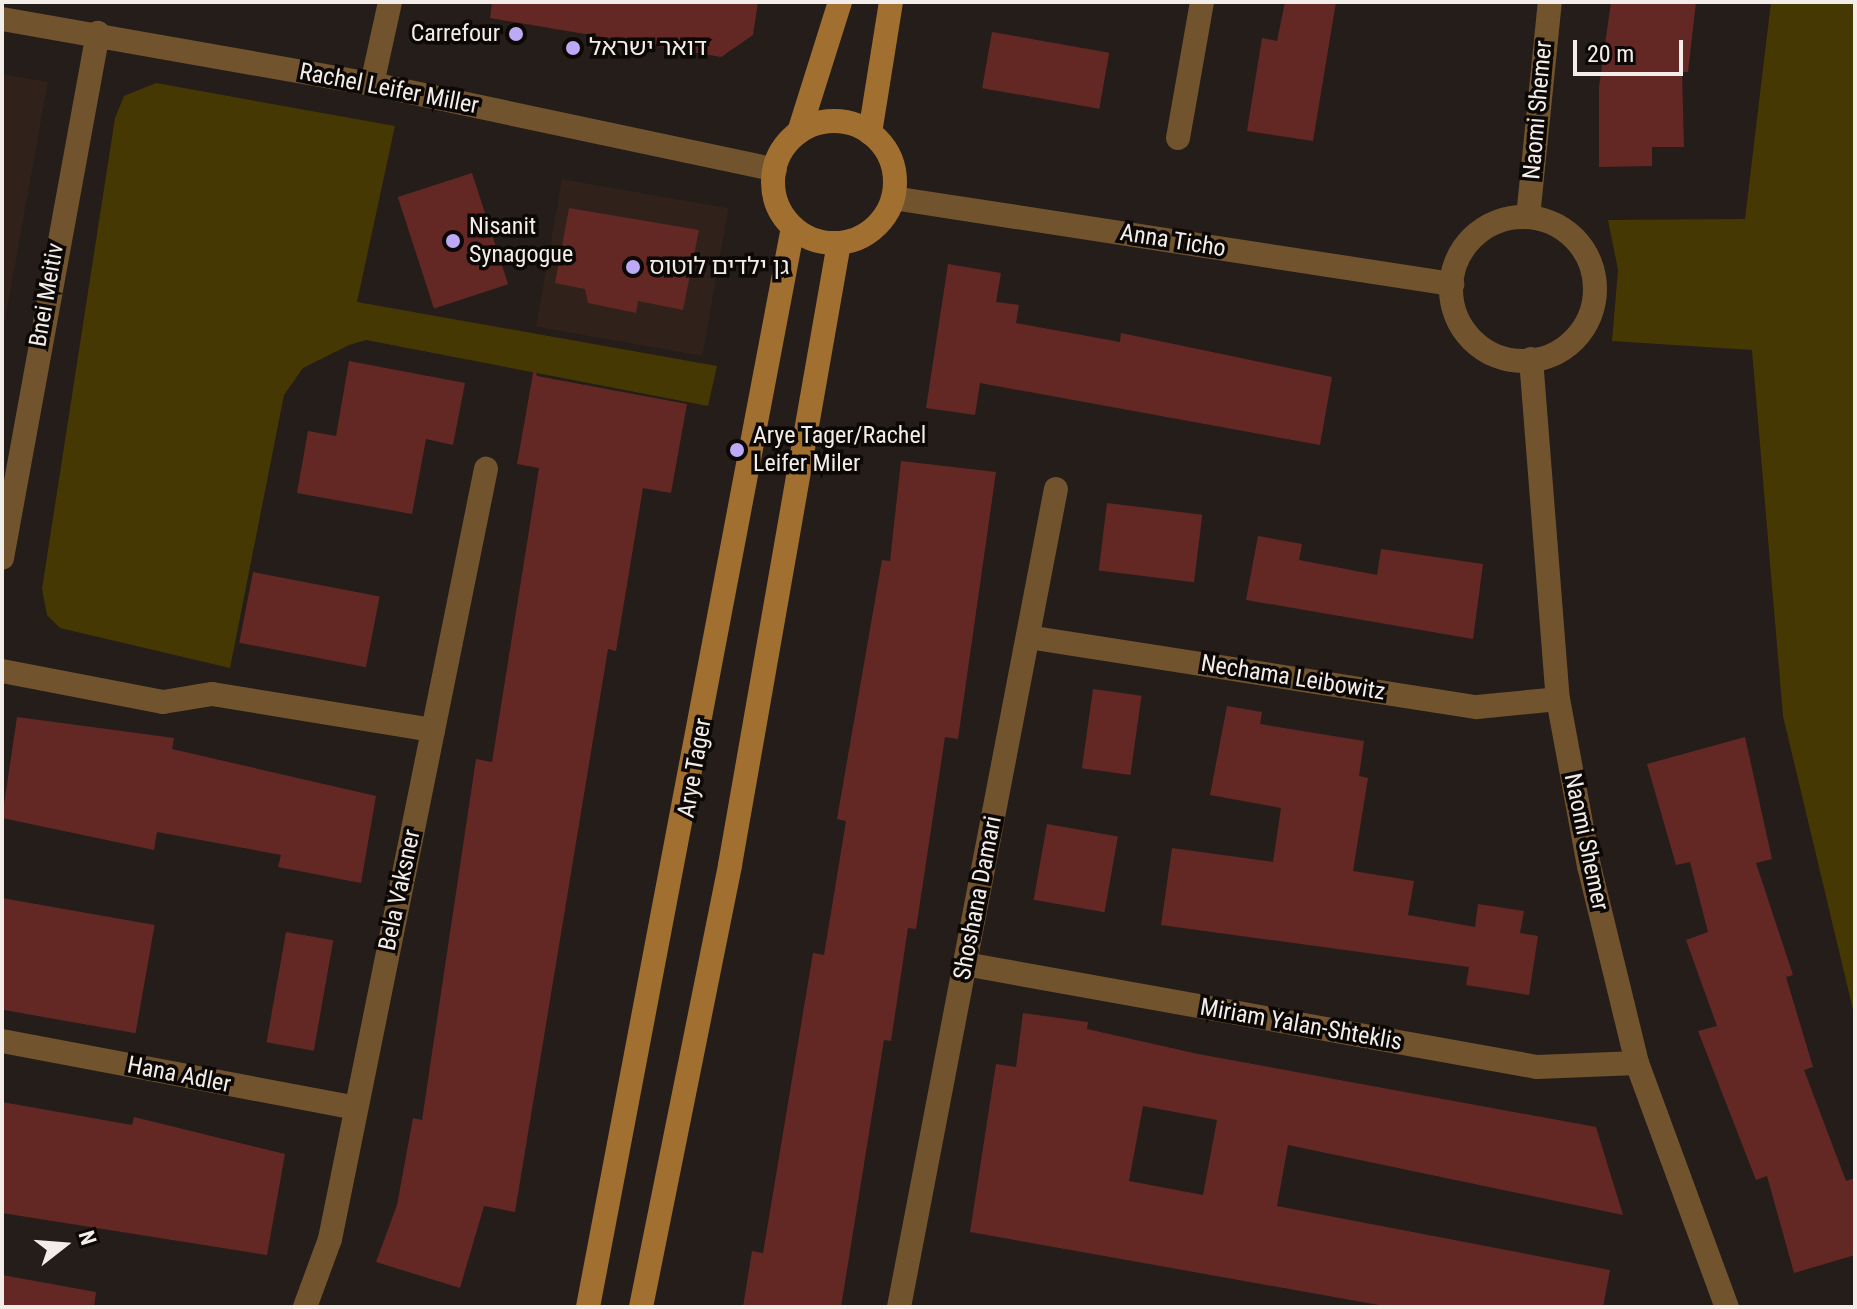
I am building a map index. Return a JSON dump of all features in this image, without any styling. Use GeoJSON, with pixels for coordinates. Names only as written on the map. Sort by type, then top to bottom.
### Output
{"type":"FeatureCollection","features":[{"type":"Feature","properties":{"kind":"street"},"geometry":{"type":"LineString","coordinates":[[372,84],[390,2]]}},
{"type":"Feature","properties":{"kind":"street"},"geometry":{"type":"LineString","coordinates":[[799,132],[835,121],[870,133],[892,161],[893,198],[874,229],[839,243],[793,227],[776,201],[775,170],[799,132],[840,2]]}},
{"type":"Feature","properties":{"kind":"street"},"geometry":{"type":"LineString","coordinates":[[870,133],[891,2]]}},
{"type":"Feature","properties":{"kind":"street"},"geometry":{"type":"LineString","coordinates":[[1178,138],[1202,2]]}},
{"type":"Feature","properties":{"kind":"street","name":"Naomi Shemer"},"geometry":{"type":"LineString","coordinates":[[1528,217],[1550,2]]}},
{"type":"Feature","properties":{"kind":"street","name":"Rachel Leifer Miller"},"geometry":{"type":"LineString","coordinates":[[2,19],[98,33],[372,84],[775,170]]}},
{"type":"Feature","properties":{"kind":"street","name":"Bnei Meitiv"},"geometry":{"type":"LineString","coordinates":[[2,558],[98,33]]}},
{"type":"Feature","properties":{"kind":"street","name":"Anna Ticho"},"geometry":{"type":"LineString","coordinates":[[893,198],[1452,284]]}},
{"type":"Feature","properties":{"kind":"street"},"geometry":{"type":"LineString","coordinates":[[1528,217],[1566,230],[1588,257],[1596,281],[1591,315],[1570,344],[1531,359],[1491,354],[1470,339],[1457,317],[1452,284],[1462,250],[1488,225],[1528,217]]}},
{"type":"Feature","properties":{"kind":"street","name":"Arye Tager"},"geometry":{"type":"LineString","coordinates":[[588,1307],[793,227]]}},
{"type":"Feature","properties":{"kind":"street"},"geometry":{"type":"LineString","coordinates":[[641,1307],[727,881],[839,243]]}},
{"type":"Feature","properties":{"kind":"street","name":"Naomi Shemer"},"geometry":{"type":"LineString","coordinates":[[1531,359],[1558,699],[1637,1063],[1727,1307]]}},
{"type":"Feature","properties":{"kind":"street","name":"Bela Vaksner"},"geometry":{"type":"LineString","coordinates":[[305,1307],[330,1239],[486,469]]}},
{"type":"Feature","properties":{"kind":"street","name":"Shoshana Damari"},"geometry":{"type":"LineString","coordinates":[[901,1307],[1056,489]]}},
{"type":"Feature","properties":{"kind":"street","name":"Nechama Leibowitz"},"geometry":{"type":"LineString","coordinates":[[1028,637],[1477,707],[1558,699]]}},
{"type":"Feature","properties":{"kind":"street"},"geometry":{"type":"LineString","coordinates":[[2,671],[163,702],[212,694],[433,730]]}},
{"type":"Feature","properties":{"kind":"street","name":"Miriam Yalan-Shteklis"},"geometry":{"type":"LineString","coordinates":[[965,964],[1537,1067],[1637,1063]]}},
{"type":"Feature","properties":{"kind":"street","name":"Hana Adler"},"geometry":{"type":"LineString","coordinates":[[2,1041],[356,1108]]}},
{"type":"Feature","properties":{"kind":"shaded area"},"geometry":{"type":"Polygon","coordinates":[[[1771,2],[1855,2],[1855,1018],[1783,716],[1752,350],[1612,341],[1618,270],[1608,220],[1745,219],[1771,2]]]}},
{"type":"Feature","properties":{"kind":"shaded area"},"geometry":{"type":"Polygon","coordinates":[[[2,74],[48,82],[2,337],[2,74]]]}},
{"type":"Feature","properties":{"kind":"shaded area"},"geometry":{"type":"Polygon","coordinates":[[[156,83],[395,126],[357,302],[717,366],[708,406],[366,340],[349,345],[303,368],[284,395],[230,668],[60,628],[47,615],[42,589],[115,118],[124,96],[156,83]]]}},
{"type":"Feature","properties":{"kind":"shaded area","name":"גן ילדים לוטוס"},"geometry":{"type":"Polygon","coordinates":[[[562,179],[728,208],[702,356],[536,327],[562,179]]]}},
{"type":"Feature","properties":{"kind":"building"},"geometry":{"type":"Polygon","coordinates":[[[492,2],[758,2],[753,35],[721,57],[490,18],[492,2]]]}},
{"type":"Feature","properties":{"kind":"building"},"geometry":{"type":"Polygon","coordinates":[[[1285,2],[1336,2],[1313,141],[1247,131],[1262,38],[1277,41],[1285,2]]]}},
{"type":"Feature","properties":{"kind":"building"},"geometry":{"type":"Polygon","coordinates":[[[1611,2],[1696,2],[1688,72],[1682,72],[1684,147],[1652,147],[1652,166],[1599,167],[1599,87],[1611,2]]]}},
{"type":"Feature","properties":{"kind":"building"},"geometry":{"type":"Polygon","coordinates":[[[992,32],[1109,53],[1099,109],[982,88],[992,32]]]}},
{"type":"Feature","properties":{"kind":"building","name":"Nisanit Synagogue"},"geometry":{"type":"Polygon","coordinates":[[[472,173],[508,284],[434,308],[398,197],[472,173]]]}},
{"type":"Feature","properties":{"kind":"building"},"geometry":{"type":"Polygon","coordinates":[[[569,208],[699,230],[683,310],[638,301],[636,313],[588,303],[585,289],[555,283],[569,208]]]}},
{"type":"Feature","properties":{"kind":"building"},"geometry":{"type":"Polygon","coordinates":[[[948,264],[1001,273],[996,302],[1019,305],[1016,323],[1120,342],[1121,333],[1332,377],[1320,445],[980,383],[975,415],[926,408],[948,264]]]}},
{"type":"Feature","properties":{"kind":"building"},"geometry":{"type":"Polygon","coordinates":[[[349,361],[465,383],[453,445],[426,439],[412,514],[297,493],[308,431],[336,436],[349,361]]]}},
{"type":"Feature","properties":{"kind":"building"},"geometry":{"type":"Polygon","coordinates":[[[534,368],[537,376],[687,404],[671,493],[643,488],[616,651],[608,649],[515,1212],[484,1206],[460,1288],[376,1262],[397,1205],[413,1118],[422,1120],[476,759],[492,762],[539,468],[517,464],[534,368]]]}},
{"type":"Feature","properties":{"kind":"building"},"geometry":{"type":"Polygon","coordinates":[[[901,461],[996,472],[958,739],[945,737],[916,929],[908,928],[891,1041],[884,1040],[841,1307],[743,1307],[752,1251],[763,1253],[813,953],[824,955],[846,821],[837,819],[882,560],[890,561],[901,461]]]}},
{"type":"Feature","properties":{"kind":"building"},"geometry":{"type":"Polygon","coordinates":[[[1107,503],[1202,515],[1194,582],[1099,570],[1107,503]]]}},
{"type":"Feature","properties":{"kind":"building"},"geometry":{"type":"Polygon","coordinates":[[[1258,536],[1302,544],[1299,560],[1377,575],[1381,549],[1483,564],[1473,639],[1246,600],[1258,536]]]}},
{"type":"Feature","properties":{"kind":"building"},"geometry":{"type":"Polygon","coordinates":[[[253,572],[380,597],[366,667],[239,643],[253,572]]]}},
{"type":"Feature","properties":{"kind":"building"},"geometry":{"type":"Polygon","coordinates":[[[1093,689],[1142,696],[1130,775],[1082,768],[1093,689]]]}},
{"type":"Feature","properties":{"kind":"building"},"geometry":{"type":"Polygon","coordinates":[[[1227,706],[1262,712],[1260,724],[1364,741],[1359,776],[1368,778],[1353,871],[1414,881],[1408,915],[1475,927],[1478,904],[1524,911],[1520,933],[1538,936],[1529,995],[1466,985],[1469,967],[1161,925],[1172,848],[1273,862],[1281,808],[1210,795],[1227,706]]]}},
{"type":"Feature","properties":{"kind":"building"},"geometry":{"type":"Polygon","coordinates":[[[17,717],[174,738],[172,749],[376,796],[361,883],[278,867],[281,855],[157,832],[154,850],[2,818],[17,717]]]}},
{"type":"Feature","properties":{"kind":"building"},"geometry":{"type":"Polygon","coordinates":[[[1745,737],[1772,859],[1756,863],[1793,975],[1786,977],[1813,1067],[1804,1070],[1846,1181],[1855,1178],[1855,1255],[1794,1273],[1767,1176],[1756,1180],[1698,1031],[1717,1026],[1686,940],[1708,932],[1690,862],[1676,865],[1647,764],[1745,737]]]}},
{"type":"Feature","properties":{"kind":"building"},"geometry":{"type":"Polygon","coordinates":[[[1047,824],[1118,837],[1105,912],[1034,900],[1047,824]]]}},
{"type":"Feature","properties":{"kind":"building"},"geometry":{"type":"Polygon","coordinates":[[[2,898],[155,925],[136,1033],[2,1010],[2,898]]]}},
{"type":"Feature","properties":{"kind":"building"},"geometry":{"type":"Polygon","coordinates":[[[286,932],[333,940],[314,1051],[267,1042],[286,932]]]}},
{"type":"Feature","properties":{"kind":"building"},"geometry":{"type":"Polygon","coordinates":[[[1023,1013],[1088,1022],[1087,1029],[1198,1054],[1596,1127],[1623,1215],[1288,1145],[1277,1206],[1610,1270],[1603,1307],[1390,1307],[970,1232],[996,1064],[1016,1067],[1023,1013]],[[1143,1106],[1129,1181],[1203,1195],[1217,1120],[1143,1106]]]}},
{"type":"Feature","properties":{"kind":"building"},"geometry":{"type":"Polygon","coordinates":[[[2,1102],[132,1125],[134,1117],[285,1154],[267,1255],[2,1213],[2,1102]]]}},
{"type":"Feature","properties":{"kind":"building"},"geometry":{"type":"Polygon","coordinates":[[[2,1275],[96,1292],[94,1307],[2,1307],[2,1275]]]}},
{"type":"Feature","properties":{"kind":"place","name":"Carrefour"},"geometry":{"type":"Point","coordinates":[516,34]}},
{"type":"Feature","properties":{"kind":"place","name":"דואר ישראל"},"geometry":{"type":"Point","coordinates":[573,48]}},
{"type":"Feature","properties":{"kind":"place","name":"Nisanit Synagogue"},"geometry":{"type":"Point","coordinates":[453,241]}},
{"type":"Feature","properties":{"kind":"place","name":"גן ילדים לוטוס"},"geometry":{"type":"Point","coordinates":[633,267]}},
{"type":"Feature","properties":{"kind":"place","name":"Arye Tager/Rachel Leifer Miler"},"geometry":{"type":"Point","coordinates":[737,450]}}]}
